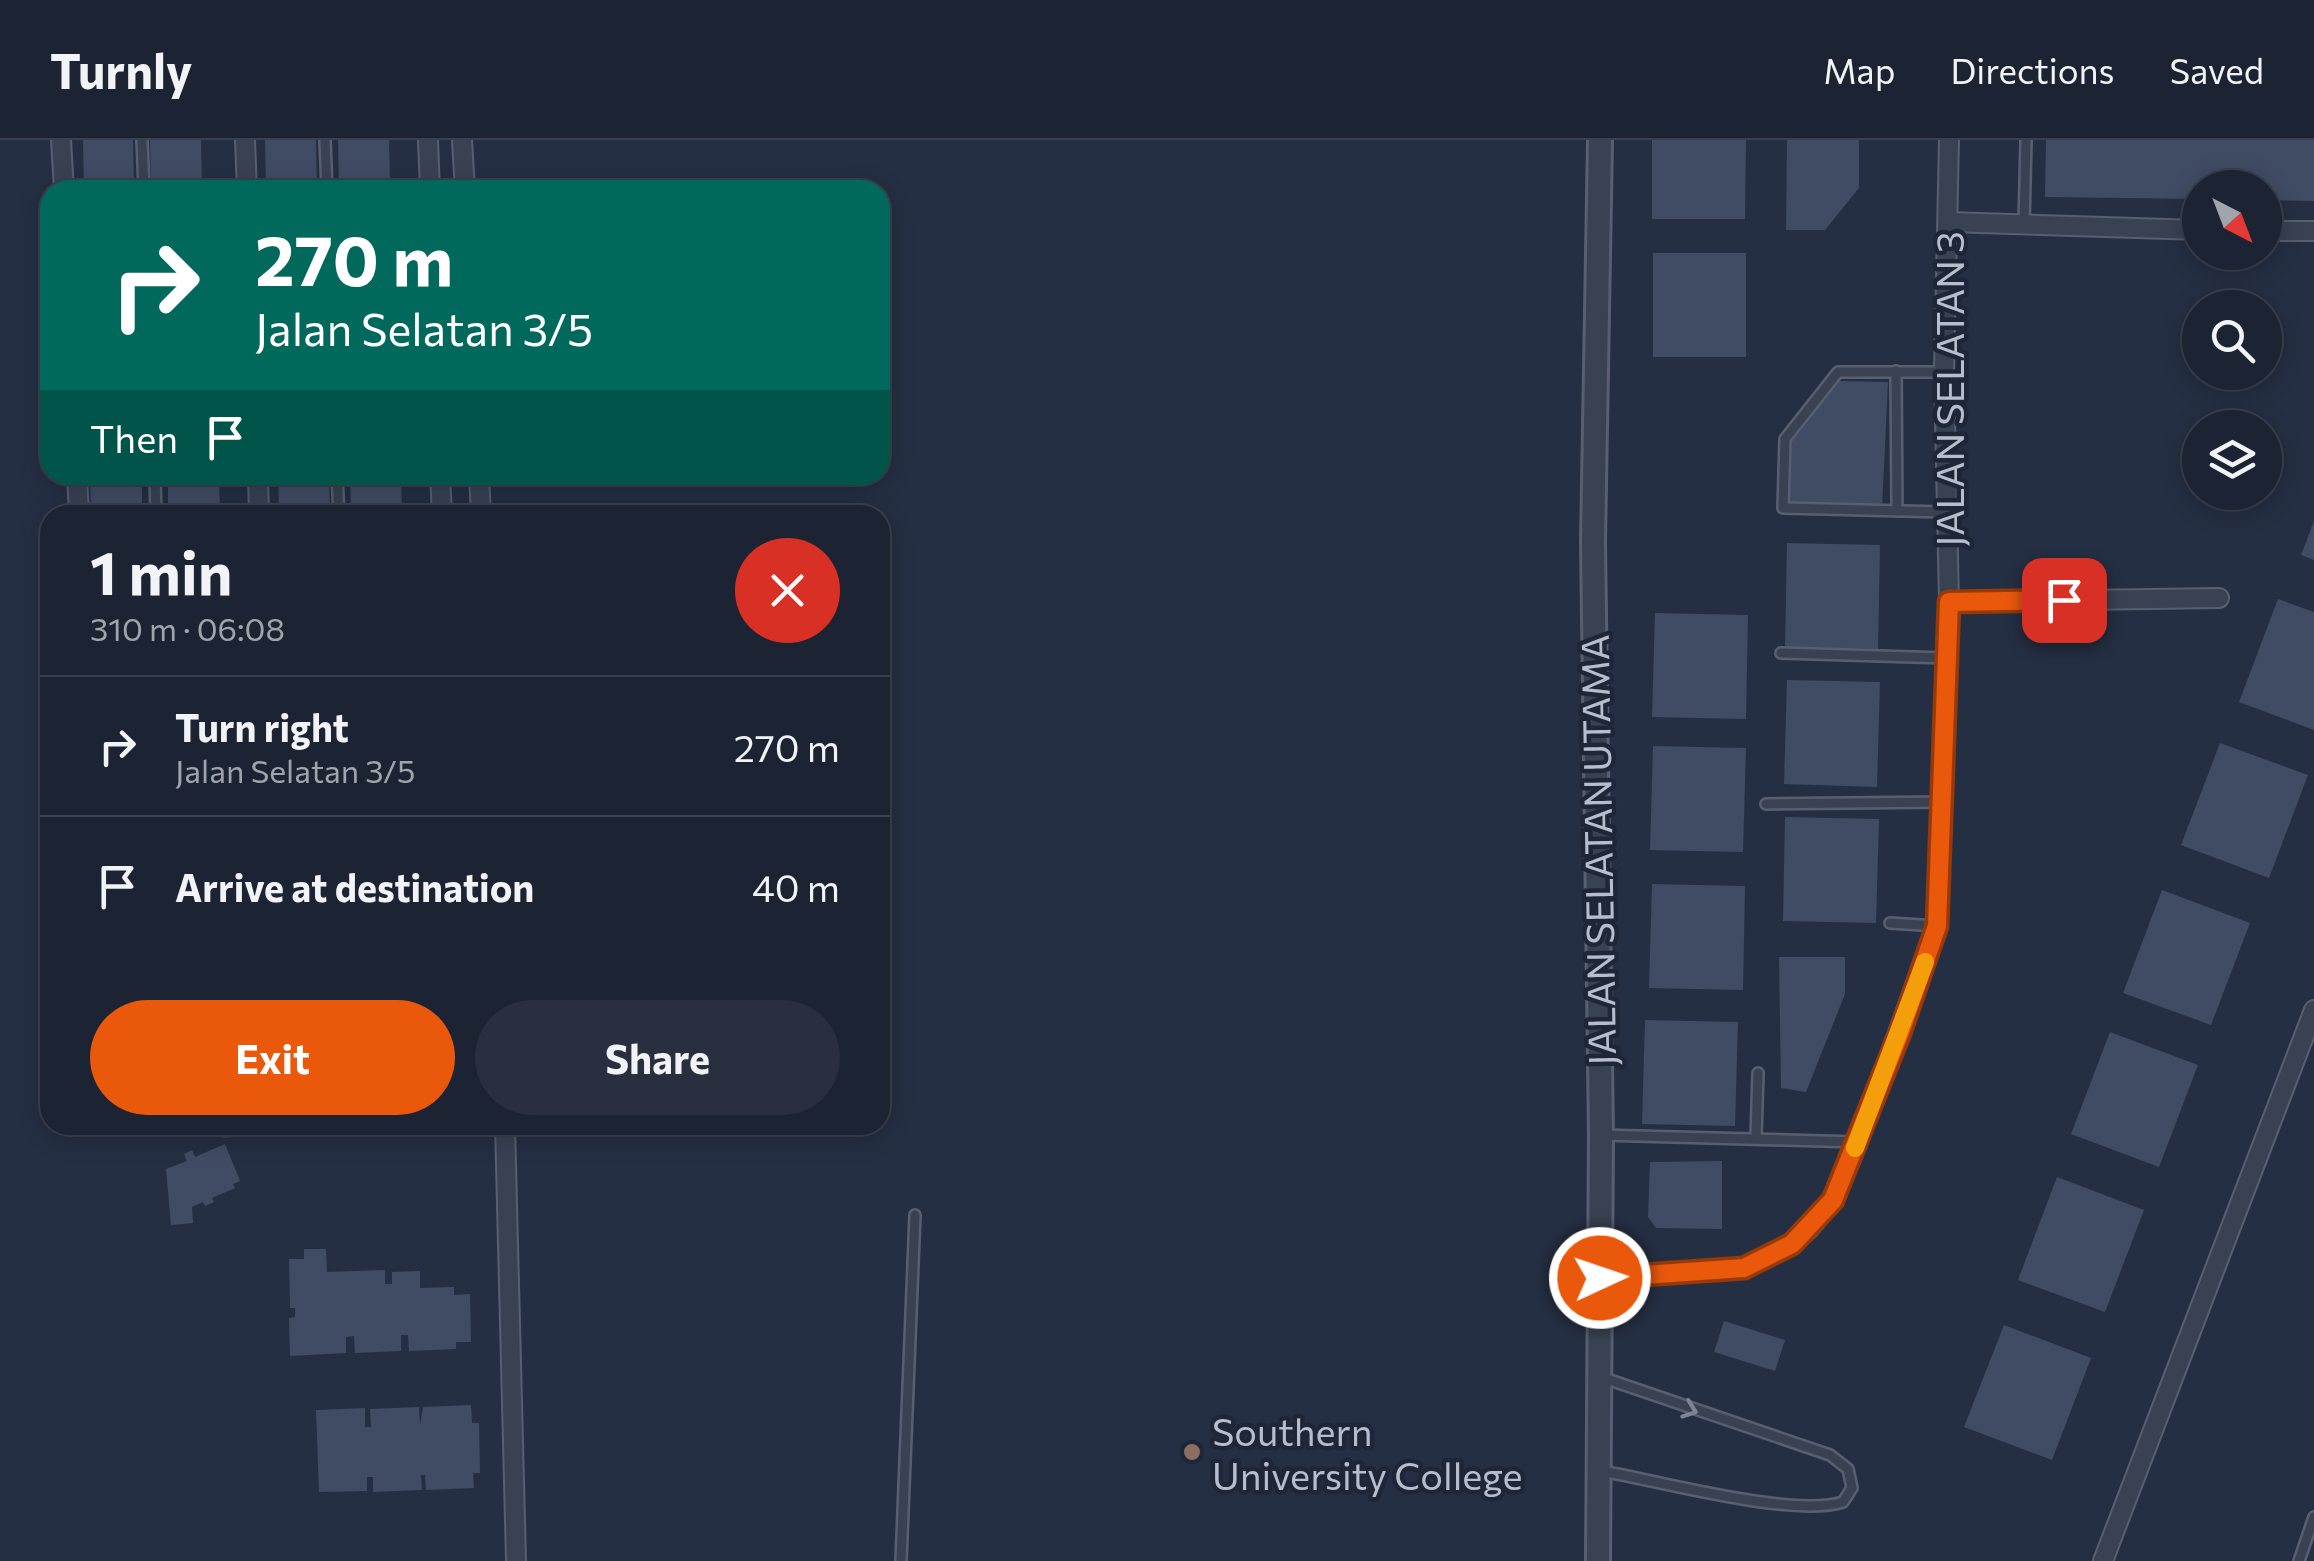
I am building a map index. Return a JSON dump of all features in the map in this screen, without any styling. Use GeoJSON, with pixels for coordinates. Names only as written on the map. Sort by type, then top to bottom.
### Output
{"type":"FeatureCollection","features":[{"type":"Feature","properties":{"kind":"street"},"geometry":{"type":"LineString","coordinates":[[61,140],[63,180]]}},
{"type":"Feature","properties":{"kind":"street"},"geometry":{"type":"LineString","coordinates":[[245,140],[247,180]]}},
{"type":"Feature","properties":{"kind":"street"},"geometry":{"type":"LineString","coordinates":[[428,140],[430,180]]}},
{"type":"Feature","properties":{"kind":"street"},"geometry":{"type":"LineString","coordinates":[[462,140],[464,180]]}},
{"type":"Feature","properties":{"kind":"street","name":"JALAN SELATAN UTAMA"},"geometry":{"type":"LineString","coordinates":[[1598,1561],[1600,1135],[1593,542],[1600,140]]}},
{"type":"Feature","properties":{"kind":"street","name":"JALAN SELATAN 3"},"geometry":{"type":"LineString","coordinates":[[1600,1278],[1744,1268],[1792,1244],[1833,1200],[1937,926],[1945,802],[1949,602],[1944,512],[1944,372],[1949,140]]}},
{"type":"Feature","properties":{"kind":"street"},"geometry":{"type":"LineString","coordinates":[[1948,222],[2182,229]]}},
{"type":"Feature","properties":{"kind":"street"},"geometry":{"type":"LineString","coordinates":[[2282,231],[2314,231]]}},
{"type":"Feature","properties":{"kind":"street"},"geometry":{"type":"LineString","coordinates":[[1949,602],[2219,598]]}},
{"type":"Feature","properties":{"kind":"street"},"geometry":{"type":"LineString","coordinates":[[2103,1561],[2314,1010]]}},
{"type":"Feature","properties":{"kind":"street"},"geometry":{"type":"LineString","coordinates":[[505,1135],[516,1561]]}},
{"type":"Feature","properties":{"kind":"lane"},"geometry":{"type":"LineString","coordinates":[[142,140],[144,180]]}},
{"type":"Feature","properties":{"kind":"lane"},"geometry":{"type":"LineString","coordinates":[[325,140],[327,180]]}},
{"type":"Feature","properties":{"kind":"lane"},"geometry":{"type":"LineString","coordinates":[[2024,225],[2026,140]]}},
{"type":"Feature","properties":{"kind":"lane"},"geometry":{"type":"LineString","coordinates":[[1896,370],[1897,511]]}},
{"type":"Feature","properties":{"kind":"lane"},"geometry":{"type":"LineString","coordinates":[[1944,372],[1838,372],[1785,439],[1783,508],[1944,512]]}},
{"type":"Feature","properties":{"kind":"lane"},"geometry":{"type":"LineString","coordinates":[[1782,653],[1946,658]]}},
{"type":"Feature","properties":{"kind":"lane"},"geometry":{"type":"LineString","coordinates":[[1766,804],[1945,802]]}},
{"type":"Feature","properties":{"kind":"lane"},"geometry":{"type":"LineString","coordinates":[[1890,923],[1937,926]]}},
{"type":"Feature","properties":{"kind":"lane"},"geometry":{"type":"LineString","coordinates":[[1756,1137],[1758,1072]]}},
{"type":"Feature","properties":{"kind":"lane"},"geometry":{"type":"LineString","coordinates":[[1600,1135],[1858,1142]]}},
{"type":"Feature","properties":{"kind":"lane"},"geometry":{"type":"LineString","coordinates":[[901,1561],[915,1214]]}},
{"type":"Feature","properties":{"kind":"lane"},"geometry":{"type":"LineString","coordinates":[[1598,1470],[1788,1504],[1830,1506],[1843,1502],[1852,1488],[1848,1468],[1830,1455],[1599,1376]]}},
{"type":"Feature","properties":{"kind":"lane"},"geometry":{"type":"LineString","coordinates":[[2299,1561],[2314,1518]]}},
{"type":"Feature","properties":{"kind":"building"},"geometry":{"type":"Polygon","coordinates":[[[83,140],[133,140],[134,180],[84,180],[83,140]]]}},
{"type":"Feature","properties":{"kind":"building"},"geometry":{"type":"Polygon","coordinates":[[[150,140],[201,140],[202,180],[151,180],[150,140]]]}},
{"type":"Feature","properties":{"kind":"building"},"geometry":{"type":"Polygon","coordinates":[[[265,140],[316,140],[317,180],[266,180],[265,140]]]}},
{"type":"Feature","properties":{"kind":"building"},"geometry":{"type":"Polygon","coordinates":[[[338,140],[389,140],[390,180],[339,180],[338,140]]]}},
{"type":"Feature","properties":{"kind":"building"},"geometry":{"type":"Polygon","coordinates":[[[1652,140],[1746,140],[1745,219],[1652,219],[1652,140]]]}},
{"type":"Feature","properties":{"kind":"building"},"geometry":{"type":"Polygon","coordinates":[[[1787,140],[1859,140],[1859,188],[1825,230],[1786,230],[1787,140]]]}},
{"type":"Feature","properties":{"kind":"building"},"geometry":{"type":"Polygon","coordinates":[[[2046,140],[2314,140],[2314,201],[2282,200],[2282,170],[2182,170],[2182,199],[2045,197],[2046,140]]]}},
{"type":"Feature","properties":{"kind":"building"},"geometry":{"type":"Polygon","coordinates":[[[1653,253],[1746,253],[1746,357],[1653,357],[1653,253]]]}},
{"type":"Feature","properties":{"kind":"building"},"geometry":{"type":"Polygon","coordinates":[[[1839,381],[1888,382],[1882,509],[1789,506],[1791,441],[1839,381]]]}},
{"type":"Feature","properties":{"kind":"building"},"geometry":{"type":"Polygon","coordinates":[[[90,485],[142,485],[142,505],[91,505],[90,485]]]}},
{"type":"Feature","properties":{"kind":"building"},"geometry":{"type":"Polygon","coordinates":[[[168,485],[219,485],[220,505],[168,505],[168,485]]]}},
{"type":"Feature","properties":{"kind":"building"},"geometry":{"type":"Polygon","coordinates":[[[278,485],[329,485],[330,505],[279,505],[278,485]]]}},
{"type":"Feature","properties":{"kind":"building"},"geometry":{"type":"Polygon","coordinates":[[[350,485],[401,485],[402,505],[351,505],[350,485]]]}},
{"type":"Feature","properties":{"kind":"building"},"geometry":{"type":"Polygon","coordinates":[[[2314,521],[2314,560],[2301,555],[2314,521]]]}},
{"type":"Feature","properties":{"kind":"building"},"geometry":{"type":"Polygon","coordinates":[[[1787,543],[1880,545],[1878,649],[1785,647],[1787,543]]]}},
{"type":"Feature","properties":{"kind":"building"},"geometry":{"type":"Polygon","coordinates":[[[2278,599],[2314,612],[2314,730],[2239,702],[2278,599]]]}},
{"type":"Feature","properties":{"kind":"building"},"geometry":{"type":"Polygon","coordinates":[[[1655,613],[1748,615],[1746,719],[1652,717],[1655,613]]]}},
{"type":"Feature","properties":{"kind":"building"},"geometry":{"type":"Polygon","coordinates":[[[1787,680],[1880,682],[1877,787],[1784,784],[1787,680]]]}},
{"type":"Feature","properties":{"kind":"building"},"geometry":{"type":"Polygon","coordinates":[[[2220,743],[2308,775],[2269,878],[2181,845],[2220,743]]]}},
{"type":"Feature","properties":{"kind":"building"},"geometry":{"type":"Polygon","coordinates":[[[1653,746],[1746,748],[1743,852],[1650,850],[1653,746]]]}},
{"type":"Feature","properties":{"kind":"building"},"geometry":{"type":"Polygon","coordinates":[[[1785,817],[1879,819],[1876,923],[1783,921],[1785,817]]]}},
{"type":"Feature","properties":{"kind":"building"},"geometry":{"type":"Polygon","coordinates":[[[1652,884],[1745,886],[1743,990],[1649,988],[1652,884]]]}},
{"type":"Feature","properties":{"kind":"building"},"geometry":{"type":"Polygon","coordinates":[[[2162,890],[2250,923],[2211,1025],[2123,993],[2162,890]]]}},
{"type":"Feature","properties":{"kind":"building"},"geometry":{"type":"Polygon","coordinates":[[[1779,957],[1845,957],[1845,994],[1806,1092],[1781,1088],[1779,957]]]}},
{"type":"Feature","properties":{"kind":"building"},"geometry":{"type":"Polygon","coordinates":[[[1645,1020],[1738,1022],[1735,1126],[1642,1124],[1645,1020]]]}},
{"type":"Feature","properties":{"kind":"building"},"geometry":{"type":"Polygon","coordinates":[[[2110,1032],[2198,1065],[2159,1167],[2071,1134],[2110,1032]]]}},
{"type":"Feature","properties":{"kind":"building"},"geometry":{"type":"Polygon","coordinates":[[[225,1144],[240,1181],[233,1184],[235,1188],[212,1198],[214,1202],[192,1207],[193,1223],[171,1225],[166,1169],[187,1161],[184,1154],[192,1150],[195,1157],[225,1144]]]}},
{"type":"Feature","properties":{"kind":"building"},"geometry":{"type":"Polygon","coordinates":[[[1722,1161],[1722,1229],[1656,1228],[1648,1217],[1650,1162],[1722,1161]]]}},
{"type":"Feature","properties":{"kind":"building"},"geometry":{"type":"Polygon","coordinates":[[[2057,1177],[2144,1210],[2105,1312],[2018,1280],[2057,1177]]]}},
{"type":"Feature","properties":{"kind":"building"},"geometry":{"type":"Polygon","coordinates":[[[304,1249],[326,1249],[327,1272],[385,1270],[385,1284],[392,1284],[392,1272],[420,1271],[420,1288],[454,1287],[454,1295],[470,1294],[471,1342],[456,1342],[456,1349],[409,1351],[408,1335],[401,1335],[401,1351],[355,1353],[354,1336],[346,1337],[346,1353],[290,1356],[289,1318],[295,1317],[295,1308],[290,1308],[289,1259],[304,1259],[304,1249]]]}},
{"type":"Feature","properties":{"kind":"building"},"geometry":{"type":"Polygon","coordinates":[[[1724,1321],[1785,1340],[1775,1371],[1714,1352],[1724,1321]]]}},
{"type":"Feature","properties":{"kind":"building"},"geometry":{"type":"Polygon","coordinates":[[[2004,1325],[2091,1358],[2052,1460],[1964,1427],[2004,1325]]]}},
{"type":"Feature","properties":{"kind":"building"},"geometry":{"type":"Polygon","coordinates":[[[471,1405],[472,1423],[479,1423],[480,1473],[473,1473],[474,1488],[426,1490],[425,1475],[421,1475],[422,1490],[373,1492],[373,1477],[367,1477],[367,1491],[319,1492],[316,1410],[365,1408],[365,1427],[371,1427],[370,1409],[419,1407],[420,1425],[423,1407],[471,1405]]]}},
{"type":"Feature","properties":{"kind":"slow traffic"},"geometry":{"type":"LineString","coordinates":[[1855,1148],[1925,962]]}},
{"type":"Feature","properties":{"kind":"place","name":"Southern University College"},"geometry":{"type":"Point","coordinates":[1192,1452]}},
{"type":"Feature","properties":{"kind":"route"},"geometry":{"type":"LineString","coordinates":[[1600,1278],[1744,1268],[1792,1244],[1833,1200],[1900,1033],[1937,926],[1945,802],[1949,602],[2064,600]]}}]}
